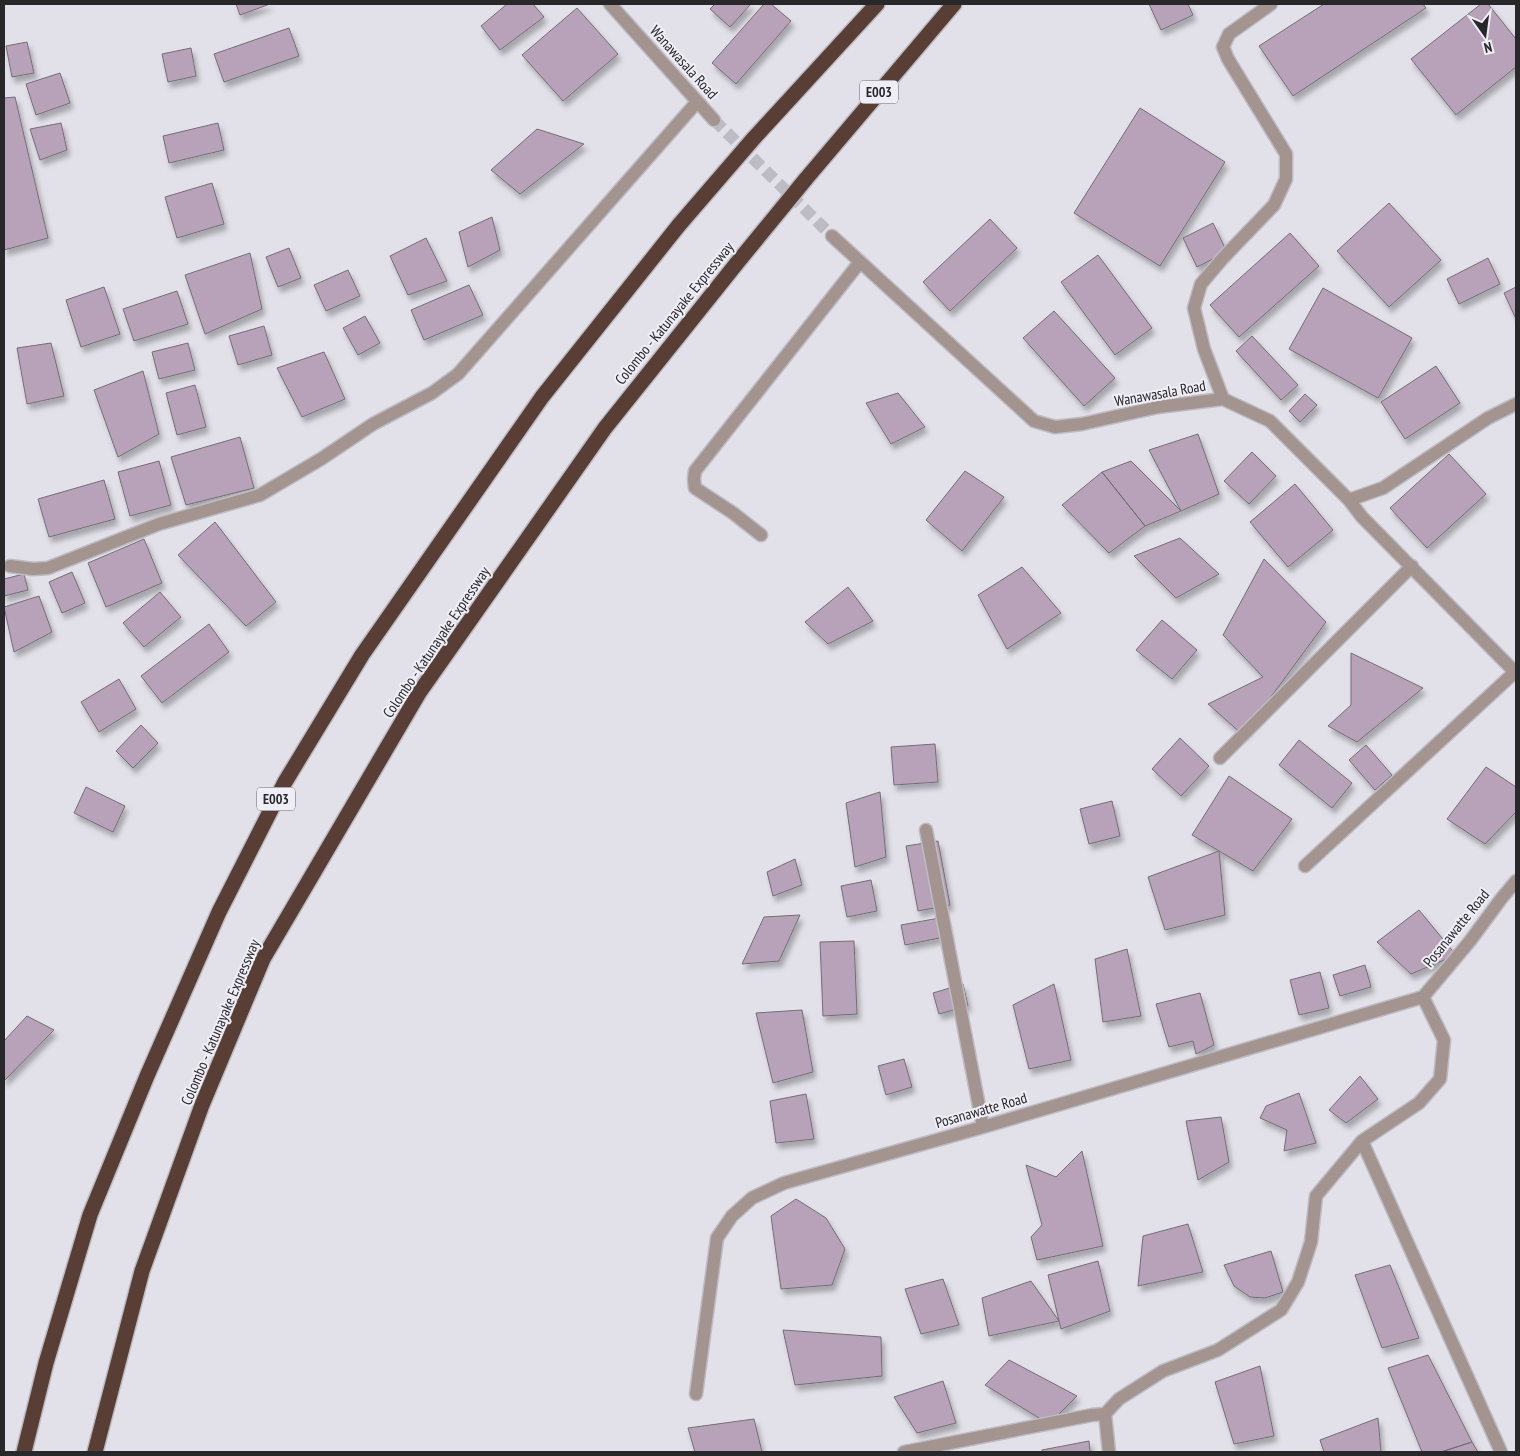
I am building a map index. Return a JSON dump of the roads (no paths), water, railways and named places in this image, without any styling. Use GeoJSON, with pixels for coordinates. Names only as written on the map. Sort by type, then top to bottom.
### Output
{"type":"FeatureCollection","features":[{"type":"Feature","properties":{"kind":"highway","name":"E003"},"geometry":{"type":"LineString","coordinates":[[24,1452],[46,1363],[90,1215],[147,1076],[219,912],[285,782],[362,656],[542,397],[679,225],[754,138],[877,4]]}},
{"type":"Feature","properties":{"kind":"highway","name":"Colombo - Katunayake Expressway"},"geometry":{"type":"LineString","coordinates":[[95,1452],[142,1270],[202,1105],[263,958],[419,693],[605,428],[805,180],[954,4]]}},
{"type":"Feature","properties":{"kind":"street","name":"Wanawasala Road"},"geometry":{"type":"LineString","coordinates":[[610,4],[714,120]]}},
{"type":"Feature","properties":{"kind":"street"},"geometry":{"type":"LineString","coordinates":[[1223,399],[1204,349],[1194,308],[1201,284],[1274,205],[1286,179],[1286,154],[1228,59],[1224,47],[1229,34],[1271,4]]}},
{"type":"Feature","properties":{"kind":"street"},"geometry":{"type":"LineString","coordinates":[[10,566],[33,569],[48,568],[160,524],[260,495],[321,459],[373,424],[432,392],[458,374],[697,102]]}},
{"type":"Feature","properties":{"kind":"street","name":"Wanawasala Road"},"geometry":{"type":"LineString","coordinates":[[832,236],[1034,421],[1054,427],[1082,424],[1158,407],[1223,399],[1270,421],[1516,673]]}},
{"type":"Feature","properties":{"kind":"street"},"geometry":{"type":"LineString","coordinates":[[761,535],[733,513],[695,488],[695,471],[860,262]]}},
{"type":"Feature","properties":{"kind":"street"},"geometry":{"type":"LineString","coordinates":[[1349,500],[1383,488],[1488,418],[1516,404]]}},
{"type":"Feature","properties":{"kind":"street"},"geometry":{"type":"LineString","coordinates":[[1220,758],[1412,566]]}},
{"type":"Feature","properties":{"kind":"street"},"geometry":{"type":"LineString","coordinates":[[1305,866],[1516,673]]}},
{"type":"Feature","properties":{"kind":"street"},"geometry":{"type":"LineString","coordinates":[[926,830],[983,1127]]}},
{"type":"Feature","properties":{"kind":"street","name":"Posanawatte Road"},"geometry":{"type":"LineString","coordinates":[[696,1394],[717,1238],[732,1216],[752,1198],[784,1182],[983,1127],[1423,997],[1516,881]]}},
{"type":"Feature","properties":{"kind":"street"},"geometry":{"type":"LineString","coordinates":[[904,1452],[1105,1414],[1119,1398],[1163,1371],[1218,1350],[1281,1310],[1298,1282],[1309,1250],[1316,1196],[1362,1141],[1419,1103],[1440,1079],[1444,1040],[1423,997]]}},
{"type":"Feature","properties":{"kind":"street"},"geometry":{"type":"LineString","coordinates":[[1362,1141],[1501,1452]]}},
{"type":"Feature","properties":{"kind":"street"},"geometry":{"type":"LineString","coordinates":[[1105,1414],[1108,1452]]}},
{"type":"Feature","properties":{"kind":"tunnel"},"geometry":{"type":"LineString","coordinates":[[714,120],[832,236]]}}]}
